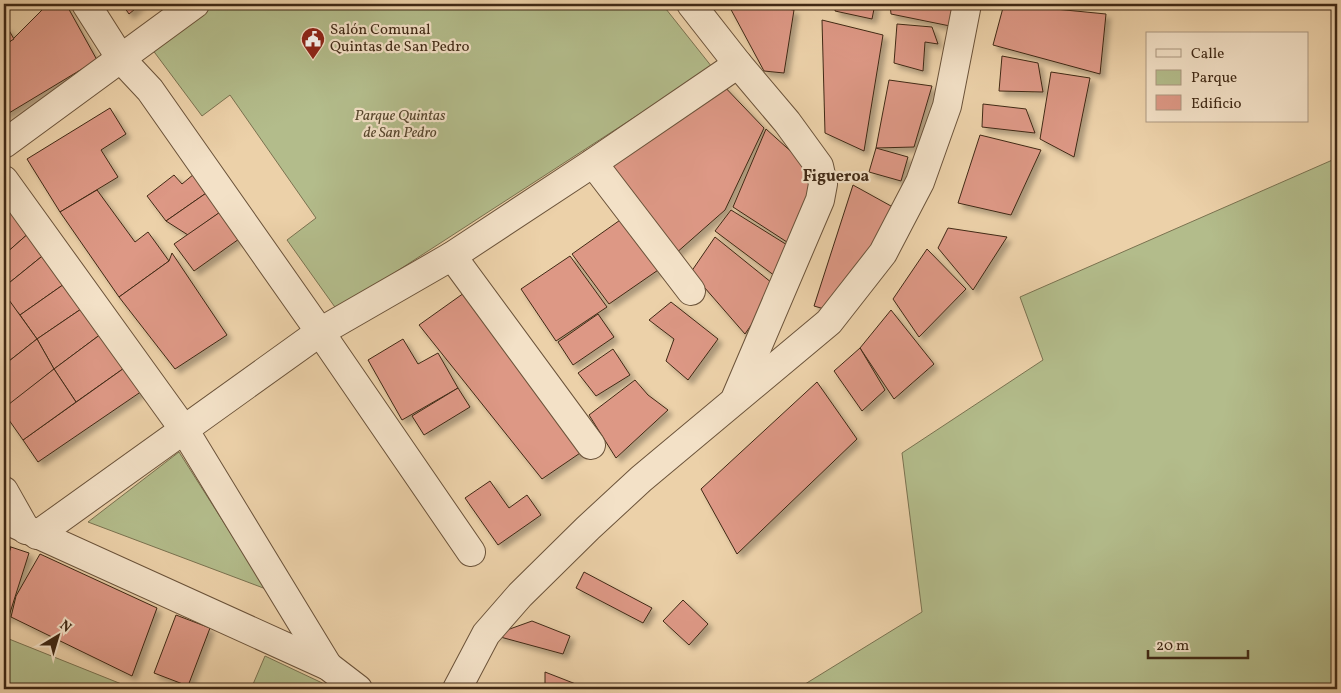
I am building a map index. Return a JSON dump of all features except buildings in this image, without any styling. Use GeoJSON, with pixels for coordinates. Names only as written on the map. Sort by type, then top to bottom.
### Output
{"type":"FeatureCollection","features":[{"type":"Feature","properties":{"kind":"street"},"geometry":{"type":"LineString","coordinates":[[86,4],[121,59],[150,90],[320,332],[471,552]]}},
{"type":"Feature","properties":{"kind":"street"},"geometry":{"type":"LineString","coordinates":[[4,144],[195,4]]}},
{"type":"Feature","properties":{"kind":"street"},"geometry":{"type":"LineString","coordinates":[[691,4],[787,122],[819,166],[823,184],[820,200],[734,402]]}},
{"type":"Feature","properties":{"kind":"street"},"geometry":{"type":"LineString","coordinates":[[457,689],[486,634],[520,595],[641,479],[829,322],[883,253],[920,182],[946,106],[967,4]]}},
{"type":"Feature","properties":{"kind":"street"},"geometry":{"type":"LineString","coordinates":[[22,528],[185,431],[320,332],[452,256],[594,163],[738,64]]}},
{"type":"Feature","properties":{"kind":"street"},"geometry":{"type":"LineString","coordinates":[[594,163],[691,291]]}},
{"type":"Feature","properties":{"kind":"street"},"geometry":{"type":"LineString","coordinates":[[4,180],[185,431],[328,666]]}},
{"type":"Feature","properties":{"kind":"street"},"geometry":{"type":"LineString","coordinates":[[452,256],[592,445]]}},
{"type":"Feature","properties":{"kind":"street"},"geometry":{"type":"LineString","coordinates":[[4,491],[22,528],[328,666],[358,689]]}},
{"type":"Feature","properties":{"kind":"green space","name":"Parque Quintas de San Pedro"},"geometry":{"type":"Polygon","coordinates":[[[215,4],[662,4],[712,67],[337,310],[287,240],[316,218],[230,95],[202,116],[152,49],[215,4]]]}},
{"type":"Feature","properties":{"kind":"green space"},"geometry":{"type":"Polygon","coordinates":[[[1337,158],[1337,689],[797,689],[922,612],[902,453],[1043,360],[1020,297],[1337,158]]]}},
{"type":"Feature","properties":{"kind":"green space"},"geometry":{"type":"Polygon","coordinates":[[[179,452],[266,589],[88,522],[179,452]]]}},
{"type":"Feature","properties":{"kind":"green space"},"geometry":{"type":"Polygon","coordinates":[[[4,637],[134,689],[4,689],[4,637]]]}},
{"type":"Feature","properties":{"kind":"green space"},"geometry":{"type":"Polygon","coordinates":[[[265,656],[335,689],[251,689],[265,656]]]}},
{"type":"Feature","properties":{"kind":"place","name":"Salón Comunal Quintas de San Pedro"},"geometry":{"type":"Point","coordinates":[313,60]}},
{"type":"Feature","properties":{"kind":"district","name":"Figueroa"},"geometry":{"type":"Point","coordinates":[836,177]}}]}
